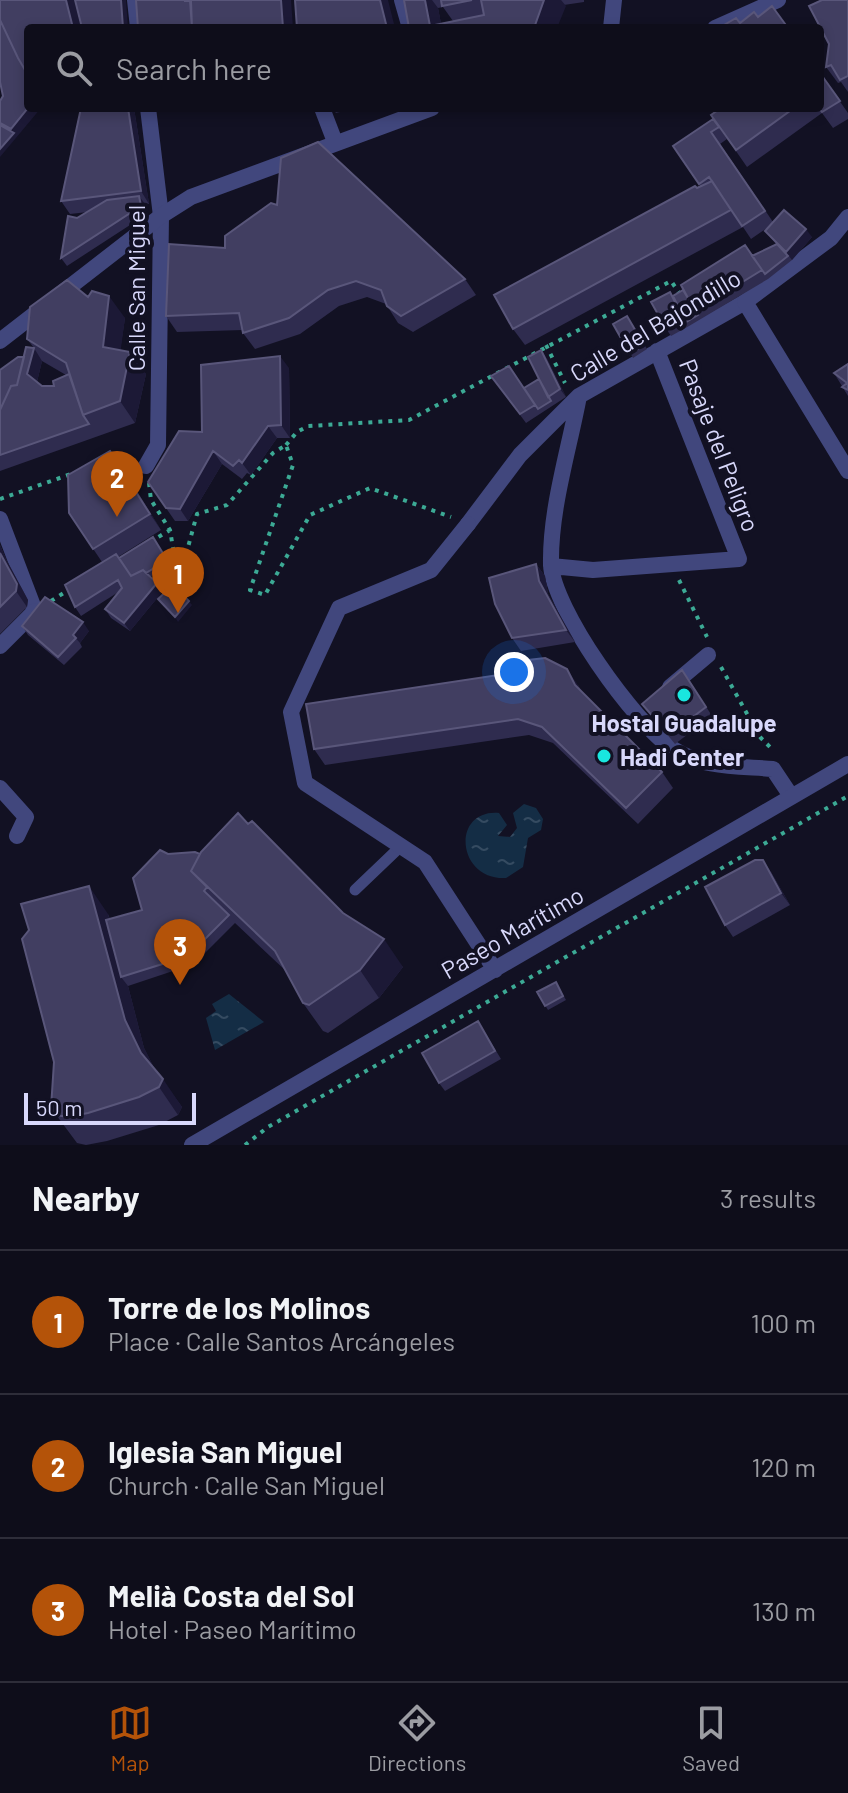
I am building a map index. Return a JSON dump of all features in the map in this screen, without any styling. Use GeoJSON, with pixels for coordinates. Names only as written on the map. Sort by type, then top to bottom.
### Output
{"type":"FeatureCollection","features":[{"type":"Feature","properties":{"kind":"street"},"geometry":{"type":"LineString","coordinates":[[135,0],[138,24]]}},
{"type":"Feature","properties":{"kind":"street"},"geometry":{"type":"LineString","coordinates":[[402,0],[409,24]]}},
{"type":"Feature","properties":{"kind":"street"},"geometry":{"type":"LineString","coordinates":[[611,24],[614,0]]}},
{"type":"Feature","properties":{"kind":"street"},"geometry":{"type":"LineString","coordinates":[[724,24],[778,0]]}},
{"type":"Feature","properties":{"kind":"street","name":"Calle San Miguel"},"geometry":{"type":"LineString","coordinates":[[146,466],[158,445],[161,216],[148,112]]}},
{"type":"Feature","properties":{"kind":"street"},"geometry":{"type":"LineString","coordinates":[[324,112],[335,142]]}},
{"type":"Feature","properties":{"kind":"street"},"geometry":{"type":"LineString","coordinates":[[0,341],[161,216],[191,197],[420,112]]}},
{"type":"Feature","properties":{"kind":"street","name":"Calle del Bajondillo"},"geometry":{"type":"LineString","coordinates":[[495,970],[425,862],[305,783],[291,712],[339,608],[431,570],[520,455],[579,396],[745,302],[831,238],[848,217]]}},
{"type":"Feature","properties":{"kind":"street"},"geometry":{"type":"LineString","coordinates":[[745,302],[848,471]]}},
{"type":"Feature","properties":{"kind":"street","name":"Pasaje del Peligro"},"geometry":{"type":"LineString","coordinates":[[551,566],[593,570],[673,567],[739,559],[657,351]]}},
{"type":"Feature","properties":{"kind":"street"},"geometry":{"type":"LineString","coordinates":[[579,396],[551,566],[556,593],[593,657],[650,704],[672,748],[706,763],[773,769],[791,796]]}},
{"type":"Feature","properties":{"kind":"street"},"geometry":{"type":"LineString","coordinates":[[0,519],[35,611],[0,646]]}},
{"type":"Feature","properties":{"kind":"street"},"geometry":{"type":"LineString","coordinates":[[650,704],[714,657]]}},
{"type":"Feature","properties":{"kind":"street","name":"Paseo Marítimo"},"geometry":{"type":"LineString","coordinates":[[197,1144],[848,764]]}},
{"type":"Feature","properties":{"kind":"street"},"geometry":{"type":"LineString","coordinates":[[0,788],[26,817],[17,836]]}},
{"type":"Feature","properties":{"kind":"lane"},"geometry":{"type":"LineString","coordinates":[[355,890],[400,847]]}},
{"type":"Feature","properties":{"kind":"path"},"geometry":{"type":"LineString","coordinates":[[146,466],[151,500],[170,530],[175,560],[184,562],[197,514],[227,505],[273,453],[308,426],[409,420],[671,281],[682,297]]}},
{"type":"Feature","properties":{"kind":"path"},"geometry":{"type":"LineString","coordinates":[[546,345],[562,381]]}},
{"type":"Feature","properties":{"kind":"path"},"geometry":{"type":"LineString","coordinates":[[286,445],[293,465],[250,590],[265,595],[310,515],[370,488],[468,524]]}},
{"type":"Feature","properties":{"kind":"path"},"geometry":{"type":"LineString","coordinates":[[0,499],[80,471]]}},
{"type":"Feature","properties":{"kind":"path"},"geometry":{"type":"LineString","coordinates":[[140,547],[170,530]]}},
{"type":"Feature","properties":{"kind":"path"},"geometry":{"type":"LineString","coordinates":[[673,567],[714,657],[760,737],[782,759]]}},
{"type":"Feature","properties":{"kind":"path"},"geometry":{"type":"LineString","coordinates":[[72,588],[80,583]]}},
{"type":"Feature","properties":{"kind":"path"},"geometry":{"type":"LineString","coordinates":[[245,1145],[268,1127],[848,796]]}},
{"type":"Feature","properties":{"kind":"water"},"geometry":{"type":"Polygon","coordinates":[[[524,804],[536,808],[543,819],[541,830],[528,838],[523,867],[506,878],[489,876],[477,868],[469,857],[467,832],[473,822],[483,815],[499,813],[507,825],[498,836],[510,837],[517,828],[513,813],[524,804]]]}},
{"type":"Feature","properties":{"kind":"water"},"geometry":{"type":"Polygon","coordinates":[[[229,994],[264,1022],[215,1050],[206,1018],[216,1011],[212,1004],[229,994]]]}},
{"type":"Feature","properties":{"kind":"building"},"geometry":{"type":"Polygon","coordinates":[[[0,0],[66,0],[72,24],[24,24],[24,68],[0,20],[0,0]]]}},
{"type":"Feature","properties":{"kind":"building"},"geometry":{"type":"Polygon","coordinates":[[[75,0],[121,0],[123,24],[81,24],[75,0]]]}},
{"type":"Feature","properties":{"kind":"building"},"geometry":{"type":"Polygon","coordinates":[[[136,0],[191,1],[192,24],[138,24],[136,0]]]}},
{"type":"Feature","properties":{"kind":"building"},"geometry":{"type":"Polygon","coordinates":[[[190,0],[281,0],[283,24],[192,24],[190,0]]]}},
{"type":"Feature","properties":{"kind":"building"},"geometry":{"type":"Polygon","coordinates":[[[295,0],[380,0],[386,24],[297,24],[295,0]]]}},
{"type":"Feature","properties":{"kind":"building"},"geometry":{"type":"Polygon","coordinates":[[[404,0],[425,0],[430,24],[408,24],[404,0]]]}},
{"type":"Feature","properties":{"kind":"building"},"geometry":{"type":"Polygon","coordinates":[[[441,0],[472,0],[442,6],[441,0]]]}},
{"type":"Feature","properties":{"kind":"building"},"geometry":{"type":"Polygon","coordinates":[[[481,0],[544,0],[535,24],[440,24],[484,15],[481,0]]]}},
{"type":"Feature","properties":{"kind":"building"},"geometry":{"type":"Polygon","coordinates":[[[822,0],[848,0],[848,76],[840,80],[831,65],[826,67],[829,44],[824,34],[824,24],[818,24],[809,6],[822,0]]]}},
{"type":"Feature","properties":{"kind":"building"},"geometry":{"type":"Polygon","coordinates":[[[772,6],[785,24],[726,24],[736,18],[740,23],[754,12],[758,17],[772,6]]]}},
{"type":"Feature","properties":{"kind":"building"},"geometry":{"type":"Polygon","coordinates":[[[0,20],[24,68],[25,112],[11,129],[0,123],[0,101],[3,96],[0,82],[0,20]]]}},
{"type":"Feature","properties":{"kind":"building"},"geometry":{"type":"Polygon","coordinates":[[[824,79],[840,101],[824,111],[824,79]]]}},
{"type":"Feature","properties":{"kind":"building"},"geometry":{"type":"Polygon","coordinates":[[[80,112],[129,112],[141,191],[61,201],[80,112]]]}},
{"type":"Feature","properties":{"kind":"building"},"geometry":{"type":"Polygon","coordinates":[[[715,112],[788,112],[736,150],[711,115],[715,112]]]}},
{"type":"Feature","properties":{"kind":"building"},"geometry":{"type":"Polygon","coordinates":[[[713,119],[719,127],[711,132],[765,211],[742,226],[709,177],[699,184],[673,146],[713,119]]]}},
{"type":"Feature","properties":{"kind":"building"},"geometry":{"type":"Polygon","coordinates":[[[0,125],[14,133],[0,149],[0,125]]]}},
{"type":"Feature","properties":{"kind":"building"},"geometry":{"type":"Polygon","coordinates":[[[318,142],[465,279],[401,316],[387,306],[381,290],[356,281],[328,290],[289,318],[243,333],[239,313],[166,316],[169,244],[225,248],[225,236],[271,203],[277,205],[281,158],[318,142]]]}},
{"type":"Feature","properties":{"kind":"building"},"geometry":{"type":"Polygon","coordinates":[[[712,181],[731,210],[513,329],[494,295],[695,186],[697,188],[712,181]]]}},
{"type":"Feature","properties":{"kind":"building"},"geometry":{"type":"Polygon","coordinates":[[[139,196],[141,206],[61,258],[68,216],[77,218],[107,200],[139,196]]]}},
{"type":"Feature","properties":{"kind":"building"},"geometry":{"type":"Polygon","coordinates":[[[784,210],[806,229],[786,252],[765,231],[784,210]]]}},
{"type":"Feature","properties":{"kind":"building"},"geometry":{"type":"Polygon","coordinates":[[[777,244],[788,256],[765,274],[752,256],[777,244]]]}},
{"type":"Feature","properties":{"kind":"building"},"geometry":{"type":"Polygon","coordinates":[[[745,245],[762,270],[695,311],[681,285],[745,245]]]}},
{"type":"Feature","properties":{"kind":"building"},"geometry":{"type":"Polygon","coordinates":[[[67,280],[88,297],[92,291],[109,296],[103,347],[130,352],[120,401],[83,415],[66,363],[27,339],[30,307],[67,280]]]}},
{"type":"Feature","properties":{"kind":"building"},"geometry":{"type":"Polygon","coordinates":[[[683,290],[698,315],[686,322],[673,296],[683,290]]]}},
{"type":"Feature","properties":{"kind":"building"},"geometry":{"type":"Polygon","coordinates":[[[670,292],[683,318],[665,327],[651,302],[670,292]]]}},
{"type":"Feature","properties":{"kind":"building"},"geometry":{"type":"Polygon","coordinates":[[[627,316],[644,345],[630,354],[613,324],[627,316]]]}},
{"type":"Feature","properties":{"kind":"building"},"geometry":{"type":"Polygon","coordinates":[[[26,347],[34,348],[27,374],[42,386],[54,386],[53,381],[69,374],[89,424],[0,455],[0,410],[11,386],[17,385],[26,347]]]}},
{"type":"Feature","properties":{"kind":"building"},"geometry":{"type":"Polygon","coordinates":[[[541,350],[560,389],[548,397],[528,357],[541,350]]]}},
{"type":"Feature","properties":{"kind":"building"},"geometry":{"type":"Polygon","coordinates":[[[280,356],[281,425],[268,426],[242,463],[239,460],[233,466],[213,451],[180,509],[166,508],[148,482],[179,431],[202,432],[201,365],[280,356]]]}},
{"type":"Feature","properties":{"kind":"building"},"geometry":{"type":"Polygon","coordinates":[[[18,357],[24,357],[17,385],[11,386],[0,410],[0,370],[18,357]]]}},
{"type":"Feature","properties":{"kind":"building"},"geometry":{"type":"Polygon","coordinates":[[[848,364],[848,390],[842,387],[847,383],[834,373],[848,364]]]}},
{"type":"Feature","properties":{"kind":"building"},"geometry":{"type":"Polygon","coordinates":[[[509,366],[535,405],[520,414],[491,376],[509,366]]]}},
{"type":"Feature","properties":{"kind":"building"},"geometry":{"type":"Polygon","coordinates":[[[539,379],[551,401],[538,409],[524,388],[539,379]]]}},
{"type":"Feature","properties":{"kind":"building"},"geometry":{"type":"Polygon","coordinates":[[[110,451],[150,514],[93,549],[69,513],[68,475],[110,451]]]}},
{"type":"Feature","properties":{"kind":"building"},"geometry":{"type":"Polygon","coordinates":[[[153,537],[167,560],[146,573],[143,570],[131,576],[119,558],[153,537]]]}},
{"type":"Feature","properties":{"kind":"building"},"geometry":{"type":"Polygon","coordinates":[[[0,553],[17,584],[16,591],[0,607],[0,553]]]}},
{"type":"Feature","properties":{"kind":"building"},"geometry":{"type":"Polygon","coordinates":[[[116,554],[131,576],[143,570],[157,583],[124,623],[105,609],[122,588],[118,580],[75,607],[65,585],[116,554]]]}},
{"type":"Feature","properties":{"kind":"building"},"geometry":{"type":"Polygon","coordinates":[[[536,564],[539,581],[566,630],[512,638],[495,604],[489,578],[536,564]]]}},
{"type":"Feature","properties":{"kind":"building"},"geometry":{"type":"Polygon","coordinates":[[[173,585],[189,601],[175,617],[158,599],[173,585]]]}},
{"type":"Feature","properties":{"kind":"building"},"geometry":{"type":"Polygon","coordinates":[[[45,597],[83,622],[73,635],[76,638],[58,657],[22,626],[45,597]]]}},
{"type":"Feature","properties":{"kind":"building","name":"Hadi Center"},"geometry":{"type":"Polygon","coordinates":[[[545,658],[567,669],[575,685],[662,772],[626,808],[542,727],[518,719],[314,749],[306,704],[512,673],[528,660],[545,658]]]}},
{"type":"Feature","properties":{"kind":"building","name":"Hostal Guadalupe"},"geometry":{"type":"Polygon","coordinates":[[[682,670],[706,707],[669,735],[642,704],[682,670]]]}},
{"type":"Feature","properties":{"kind":"building"},"geometry":{"type":"Polygon","coordinates":[[[238,813],[248,824],[252,821],[343,913],[384,939],[360,970],[309,1005],[303,1003],[275,951],[191,871],[201,852],[238,813]]]}},
{"type":"Feature","properties":{"kind":"building"},"geometry":{"type":"Polygon","coordinates":[[[160,850],[168,854],[200,854],[191,871],[207,887],[204,891],[229,915],[188,956],[121,977],[106,920],[142,910],[133,878],[160,850]]]}},
{"type":"Feature","properties":{"kind":"building"},"geometry":{"type":"Polygon","coordinates":[[[755,860],[763,860],[781,893],[725,925],[705,887],[755,860]]]}},
{"type":"Feature","properties":{"kind":"building"},"geometry":{"type":"Polygon","coordinates":[[[89,886],[125,1020],[141,1053],[163,1079],[159,1087],[139,1097],[67,1117],[57,1115],[51,1108],[54,1062],[22,939],[29,930],[21,904],[89,886]]]}},
{"type":"Feature","properties":{"kind":"building"},"geometry":{"type":"Polygon","coordinates":[[[556,982],[563,996],[545,1006],[537,992],[556,982]]]}},
{"type":"Feature","properties":{"kind":"building"},"geometry":{"type":"Polygon","coordinates":[[[478,1021],[495,1051],[439,1083],[422,1053],[478,1021]]]}},
{"type":"Feature","properties":{"kind":"place","name":"Iglesia San Miguel"},"geometry":{"type":"Point","coordinates":[117,517]}},
{"type":"Feature","properties":{"kind":"place","name":"Torre de los Molinos"},"geometry":{"type":"Point","coordinates":[178,613]}},
{"type":"Feature","properties":{"kind":"place","name":"Hostal Guadalupe"},"geometry":{"type":"Point","coordinates":[684,695]}},
{"type":"Feature","properties":{"kind":"place","name":"Hadi Center"},"geometry":{"type":"Point","coordinates":[604,756]}},
{"type":"Feature","properties":{"kind":"place","name":"Melià Costa del Sol"},"geometry":{"type":"Point","coordinates":[180,985]}}]}
